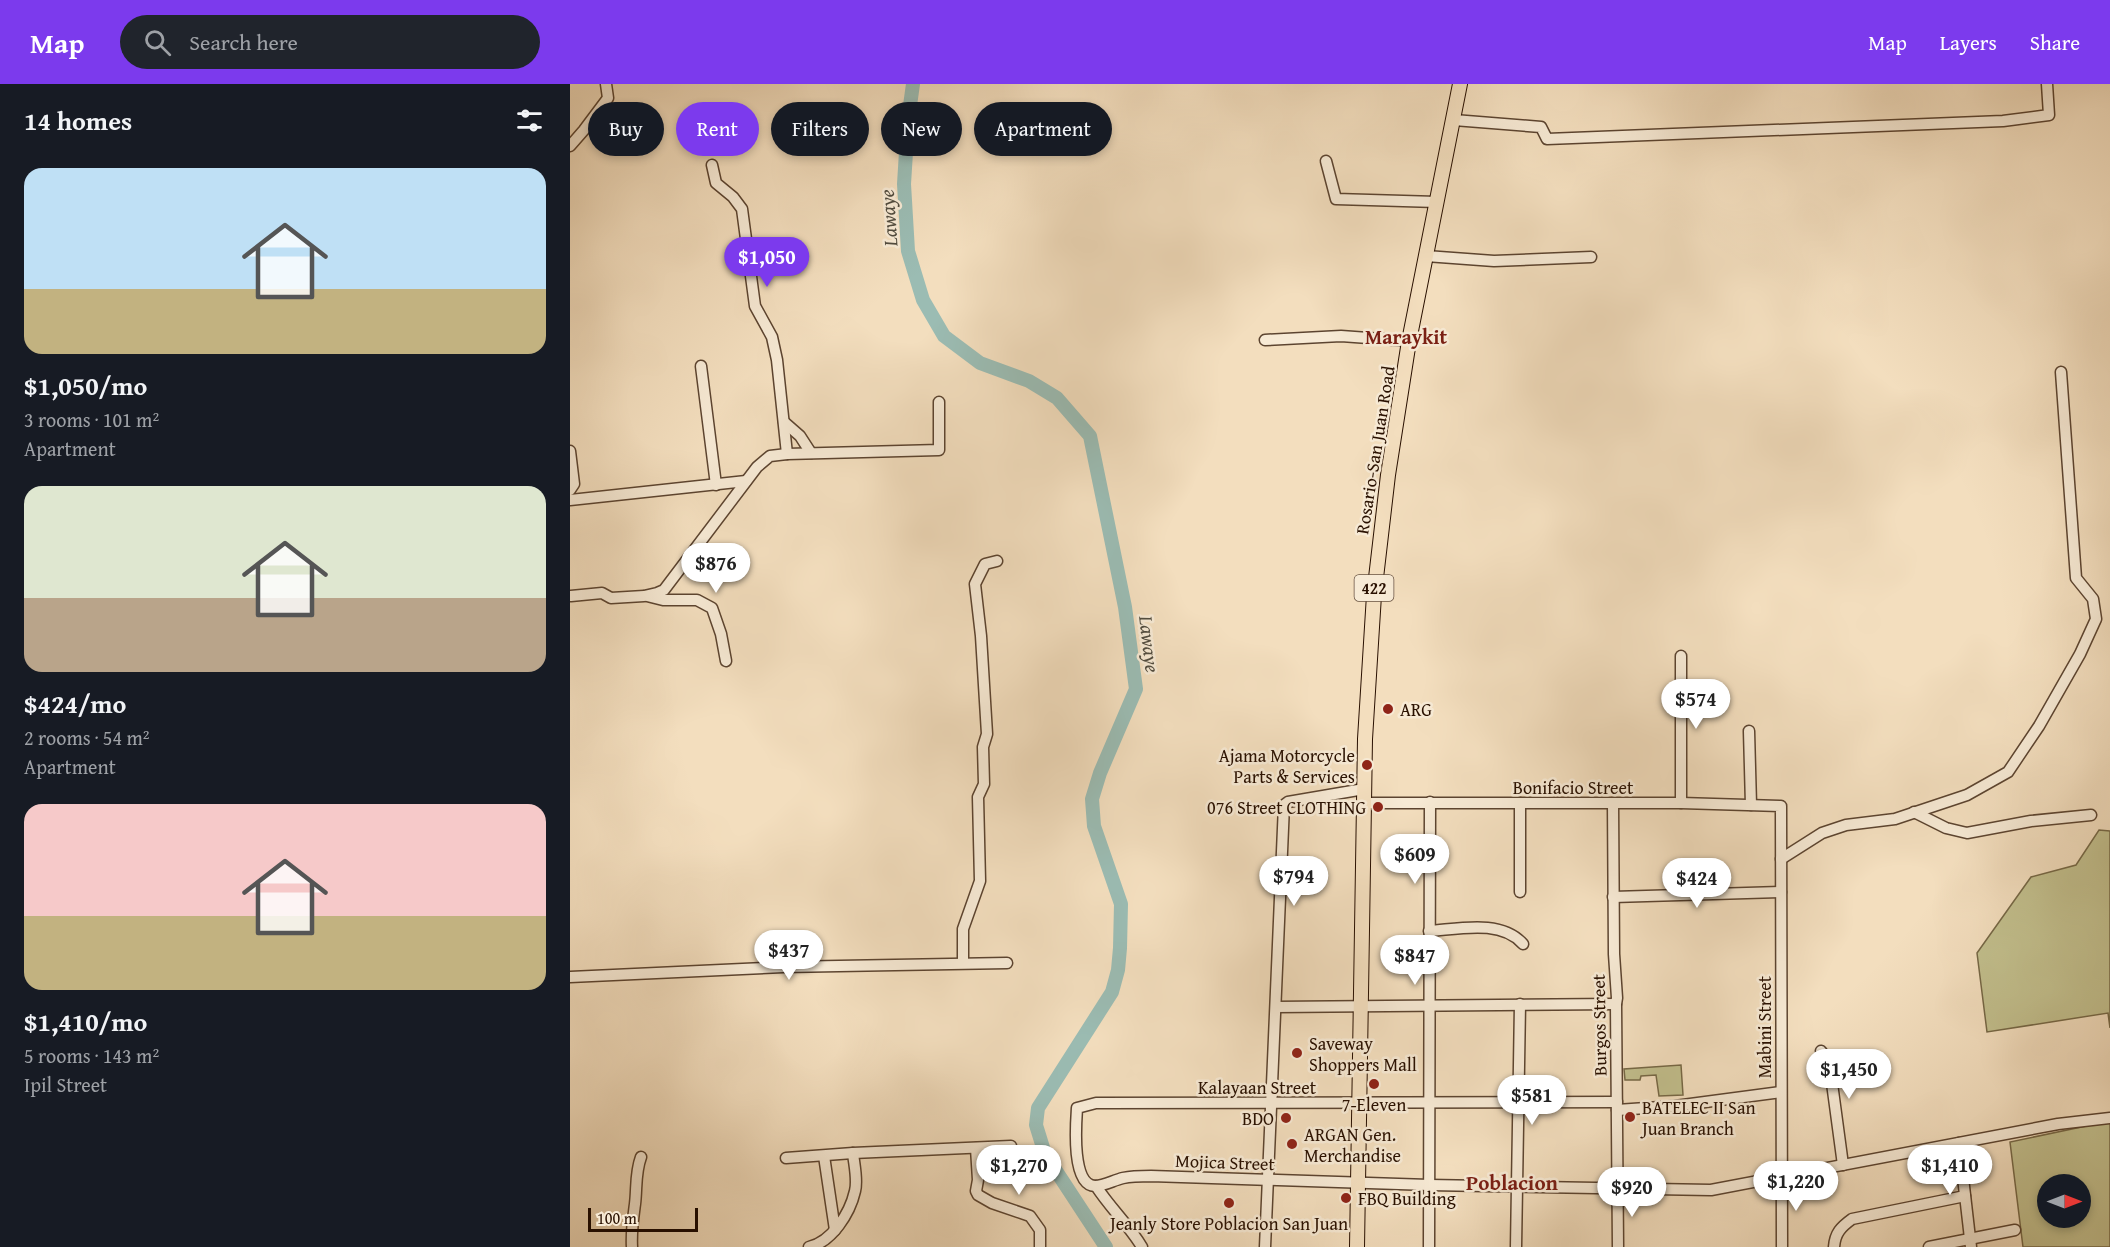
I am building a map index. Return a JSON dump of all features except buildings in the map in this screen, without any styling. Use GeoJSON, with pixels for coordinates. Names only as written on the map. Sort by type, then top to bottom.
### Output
{"type":"FeatureCollection","features":[{"type":"Feature","properties":{"kind":"main road","name":"Rosario-San Juan Road"},"geometry":{"type":"LineString","coordinates":[[1364,796],[1366,701],[1376,574],[1388,472],[1409,341],[1460,84]]}},
{"type":"Feature","properties":{"kind":"main road","name":"422"},"geometry":{"type":"LineString","coordinates":[[1357,1247],[1364,796]]}},
{"type":"Feature","properties":{"kind":"street"},"geometry":{"type":"LineString","coordinates":[[570,146],[608,98],[606,84]]}},
{"type":"Feature","properties":{"kind":"street"},"geometry":{"type":"LineString","coordinates":[[1454,120],[1540,127],[1547,139],[2003,122],[2049,115],[2047,84]]}},
{"type":"Feature","properties":{"kind":"street"},"geometry":{"type":"LineString","coordinates":[[1326,161],[1336,199],[1437,202]]}},
{"type":"Feature","properties":{"kind":"street"},"geometry":{"type":"LineString","coordinates":[[712,165],[716,183],[733,197],[742,209],[755,306],[772,337],[777,360],[786,454]]}},
{"type":"Feature","properties":{"kind":"street"},"geometry":{"type":"LineString","coordinates":[[1426,256],[1494,261],[1591,257]]}},
{"type":"Feature","properties":{"kind":"street"},"geometry":{"type":"LineString","coordinates":[[1265,340],[1341,336],[1409,341]]}},
{"type":"Feature","properties":{"kind":"street"},"geometry":{"type":"LineString","coordinates":[[700,366],[716,484]]}},
{"type":"Feature","properties":{"kind":"street"},"geometry":{"type":"LineString","coordinates":[[1781,859],[1822,833],[1846,825],[1895,819],[1967,795],[2008,772],[2039,726],[2080,654],[2096,619],[2093,599],[2076,578],[2061,372]]}},
{"type":"Feature","properties":{"kind":"street"},"geometry":{"type":"LineString","coordinates":[[570,596],[602,593],[611,598],[644,596],[664,590],[757,467],[770,456],[939,450],[939,402]]}},
{"type":"Feature","properties":{"kind":"street"},"geometry":{"type":"LineString","coordinates":[[784,422],[800,436],[811,453]]}},
{"type":"Feature","properties":{"kind":"street"},"geometry":{"type":"LineString","coordinates":[[570,451],[574,484],[570,490]]}},
{"type":"Feature","properties":{"kind":"street"},"geometry":{"type":"LineString","coordinates":[[570,500],[746,482]]}},
{"type":"Feature","properties":{"kind":"street"},"geometry":{"type":"LineString","coordinates":[[963,962],[963,929],[980,881],[978,797],[984,784],[983,747],[987,734],[981,636],[975,584],[985,564],[997,561]]}},
{"type":"Feature","properties":{"kind":"street"},"geometry":{"type":"LineString","coordinates":[[644,596],[663,600],[697,600],[712,608],[721,634],[726,661]]}},
{"type":"Feature","properties":{"kind":"street"},"geometry":{"type":"LineString","coordinates":[[1681,656],[1681,803]]}},
{"type":"Feature","properties":{"kind":"street"},"geometry":{"type":"LineString","coordinates":[[1749,731],[1751,805]]}},
{"type":"Feature","properties":{"kind":"street","name":"Bonifacio Street"},"geometry":{"type":"LineString","coordinates":[[1276,1007],[1284,805],[1288,802],[1364,796],[1430,802],[1681,803],[1781,806]]}},
{"type":"Feature","properties":{"kind":"street"},"geometry":{"type":"LineString","coordinates":[[1429,1247],[1430,802]]}},
{"type":"Feature","properties":{"kind":"street"},"geometry":{"type":"LineString","coordinates":[[1520,803],[1520,892]]}},
{"type":"Feature","properties":{"kind":"street","name":"Burgos Street"},"geometry":{"type":"LineString","coordinates":[[1613,803],[1614,954],[1617,998],[1618,1247]]}},
{"type":"Feature","properties":{"kind":"street","name":"Mabini Street"},"geometry":{"type":"LineString","coordinates":[[1781,806],[1782,1247]]}},
{"type":"Feature","properties":{"kind":"street"},"geometry":{"type":"LineString","coordinates":[[1914,812],[1946,828],[1967,833],[2031,821],[2091,815]]}},
{"type":"Feature","properties":{"kind":"street"},"geometry":{"type":"LineString","coordinates":[[1613,897],[1781,892]]}},
{"type":"Feature","properties":{"kind":"street"},"geometry":{"type":"LineString","coordinates":[[1429,931],[1489,928],[1515,935],[1523,944]]}},
{"type":"Feature","properties":{"kind":"street"},"geometry":{"type":"LineString","coordinates":[[570,977],[783,967],[1007,963]]}},
{"type":"Feature","properties":{"kind":"street"},"geometry":{"type":"LineString","coordinates":[[1516,1247],[1520,1004]]}},
{"type":"Feature","properties":{"kind":"street"},"geometry":{"type":"LineString","coordinates":[[1265,1247],[1276,1007],[1616,1004]]}},
{"type":"Feature","properties":{"kind":"street"},"geometry":{"type":"LineString","coordinates":[[1821,1051],[1829,1061],[1843,1165]]}},
{"type":"Feature","properties":{"kind":"street","name":"Kalayaan Street"},"geometry":{"type":"LineString","coordinates":[[1093,1185],[1082,1172],[1077,1157],[1075,1136],[1077,1108],[1096,1103],[1518,1102],[1675,1106],[1781,1092]]}},
{"type":"Feature","properties":{"kind":"street","name":"Mojica Street"},"geometry":{"type":"LineString","coordinates":[[1093,1185],[1124,1178],[1151,1176],[1517,1188],[1711,1190],[2058,1124],[2110,1118]]}},
{"type":"Feature","properties":{"kind":"street"},"geometry":{"type":"LineString","coordinates":[[1959,1143],[1970,1243]]}},
{"type":"Feature","properties":{"kind":"street"},"geometry":{"type":"LineString","coordinates":[[786,1158],[1011,1146]]}},
{"type":"Feature","properties":{"kind":"street"},"geometry":{"type":"LineString","coordinates":[[976,1148],[976,1191],[978,1195],[992,1203],[1030,1216],[1040,1230],[1040,1247]]}},
{"type":"Feature","properties":{"kind":"street"},"geometry":{"type":"LineString","coordinates":[[809,1247],[819,1245],[835,1230],[845,1214],[856,1190],[853,1153]]}},
{"type":"Feature","properties":{"kind":"street"},"geometry":{"type":"LineString","coordinates":[[824,1156],[835,1230]]}},
{"type":"Feature","properties":{"kind":"street"},"geometry":{"type":"LineString","coordinates":[[632,1247],[631,1226],[635,1203],[636,1168],[641,1157]]}},
{"type":"Feature","properties":{"kind":"street"},"geometry":{"type":"LineString","coordinates":[[1093,1185],[1128,1226],[1142,1247]]}},
{"type":"Feature","properties":{"kind":"street"},"geometry":{"type":"LineString","coordinates":[[1834,1247],[1835,1238],[1841,1227],[1852,1219],[1965,1196]]}},
{"type":"Feature","properties":{"kind":"street"},"geometry":{"type":"LineString","coordinates":[[1929,1247],[1970,1243],[2015,1230]]}},
{"type":"Feature","properties":{"kind":"shaded area"},"geometry":{"type":"Polygon","coordinates":[[[2099,830],[2110,831],[2110,1028],[2108,1013],[1987,1032],[1977,953],[2031,877],[2076,865],[2099,830]]]}},
{"type":"Feature","properties":{"kind":"shaded area"},"geometry":{"type":"Polygon","coordinates":[[[1681,1065],[1683,1095],[1659,1096],[1656,1075],[1641,1076],[1640,1080],[1625,1080],[1624,1069],[1681,1065]]]}},
{"type":"Feature","properties":{"kind":"shaded area"},"geometry":{"type":"Polygon","coordinates":[[[2110,1121],[2110,1247],[2023,1247],[2010,1142],[2110,1121]]]}},
{"type":"Feature","properties":{"kind":"waterway","name":"Lawaye"},"geometry":{"type":"LineString","coordinates":[[913,84],[904,184],[908,251],[923,300],[944,336],[980,363],[1029,381],[1057,398],[1090,436],[1125,607],[1136,689],[1100,773],[1092,799],[1094,826],[1121,904],[1118,970],[1112,992],[1038,1108],[1036,1125],[1045,1154],[1106,1247]]}},
{"type":"Feature","properties":{"kind":"place","name":"ARG"},"geometry":{"type":"Point","coordinates":[1388,709]}},
{"type":"Feature","properties":{"kind":"place","name":"Ajama Motorcycle Parts & Services"},"geometry":{"type":"Point","coordinates":[1367,765]}},
{"type":"Feature","properties":{"kind":"place","name":"076 Street CLOTHING"},"geometry":{"type":"Point","coordinates":[1378,807]}},
{"type":"Feature","properties":{"kind":"place","name":"Saveway Shoppers Mall"},"geometry":{"type":"Point","coordinates":[1297,1053]}},
{"type":"Feature","properties":{"kind":"place","name":"7-Eleven"},"geometry":{"type":"Point","coordinates":[1374,1084]}},
{"type":"Feature","properties":{"kind":"place","name":"BATELEC II San Juan Branch"},"geometry":{"type":"Point","coordinates":[1630,1117]}},
{"type":"Feature","properties":{"kind":"place","name":"BDO"},"geometry":{"type":"Point","coordinates":[1286,1118]}},
{"type":"Feature","properties":{"kind":"place","name":"ARGAN Gen. Merchandise"},"geometry":{"type":"Point","coordinates":[1292,1144]}},
{"type":"Feature","properties":{"kind":"place","name":"FBQ Building"},"geometry":{"type":"Point","coordinates":[1346,1198]}},
{"type":"Feature","properties":{"kind":"place","name":"Jeanly Store Poblacion San Juan"},"geometry":{"type":"Point","coordinates":[1229,1203]}},
{"type":"Feature","properties":{"kind":"district","name":"Maraykit"},"geometry":{"type":"Point","coordinates":[1406,336]}},
{"type":"Feature","properties":{"kind":"district","name":"Poblacion"},"geometry":{"type":"Point","coordinates":[1512,1182]}}]}
